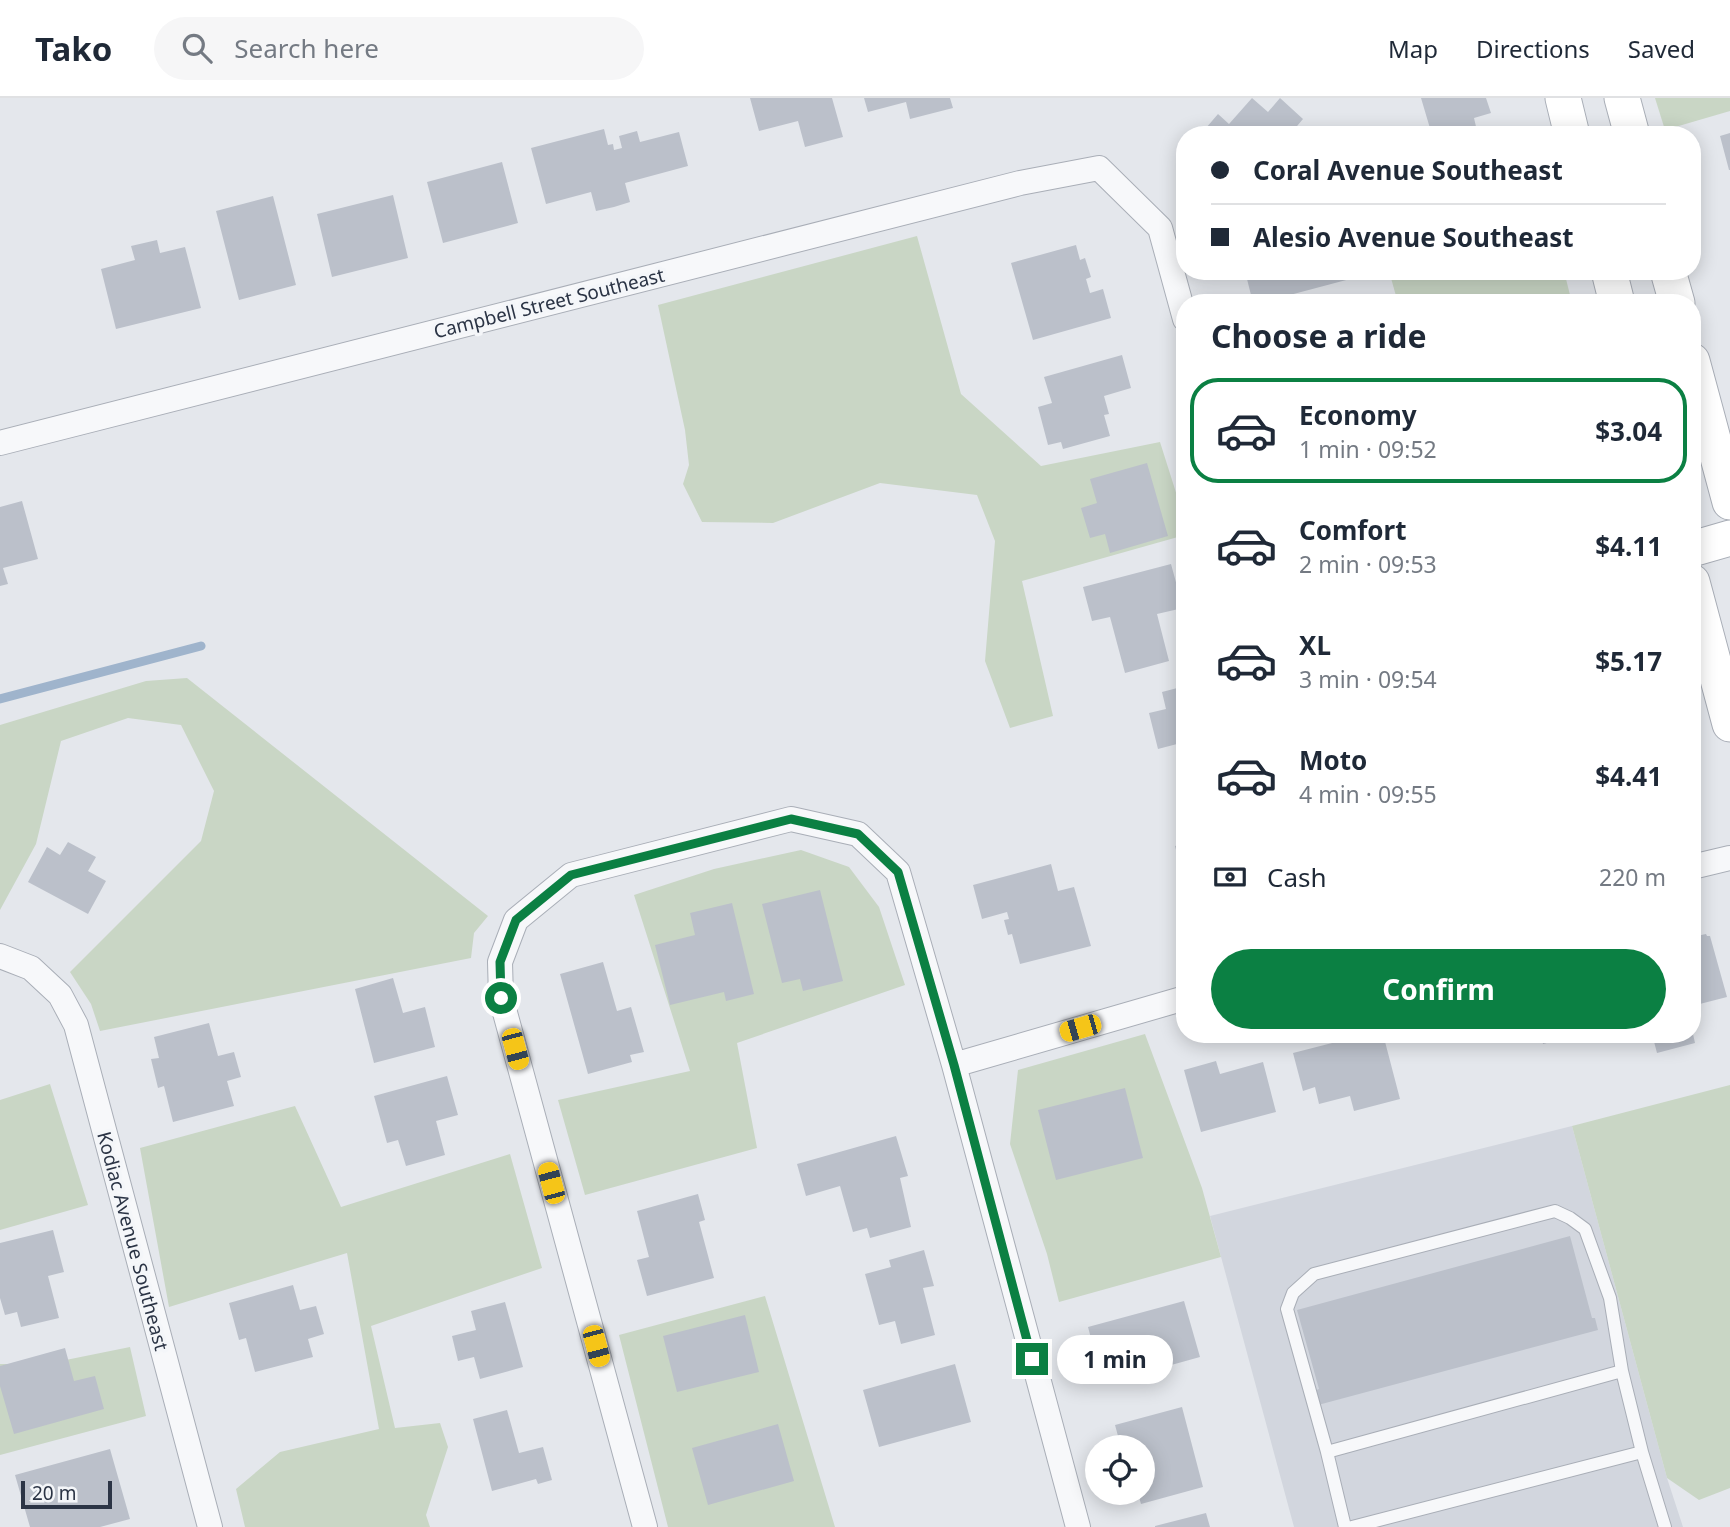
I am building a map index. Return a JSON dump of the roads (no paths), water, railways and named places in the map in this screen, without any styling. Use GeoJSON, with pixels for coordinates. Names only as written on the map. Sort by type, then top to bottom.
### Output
{"type":"FeatureCollection","features":[{"type":"Feature","properties":{"kind":"street"},"geometry":{"type":"LineString","coordinates":[[1563,98],[1571,126]]}},
{"type":"Feature","properties":{"kind":"street"},"geometry":{"type":"LineString","coordinates":[[1622,98],[1630,126]]}},
{"type":"Feature","properties":{"kind":"street","name":"Campbell Street Southeast"},"geometry":{"type":"LineString","coordinates":[[0,443],[995,190],[1099,168],[1160,228],[1178,294]]}},
{"type":"Feature","properties":{"kind":"street"},"geometry":{"type":"LineString","coordinates":[[1701,394],[1730,502]]}},
{"type":"Feature","properties":{"kind":"street"},"geometry":{"type":"LineString","coordinates":[[1701,546],[1730,538]]}},
{"type":"Feature","properties":{"kind":"street"},"geometry":{"type":"LineString","coordinates":[[1701,616],[1730,724]]}},
{"type":"Feature","properties":{"kind":"street"},"geometry":{"type":"LineString","coordinates":[[645,1527],[501,998],[500,962],[516,920],[571,875],[791,819],[858,834],[898,872],[954,1065],[1078,1527]]}},
{"type":"Feature","properties":{"kind":"street"},"geometry":{"type":"LineString","coordinates":[[1701,865],[1730,858]]}},
{"type":"Feature","properties":{"kind":"street","name":"Kodiac Avenue Southeast"},"geometry":{"type":"LineString","coordinates":[[0,957],[32,968],[60,995],[76,1025],[210,1527]]}},
{"type":"Feature","properties":{"kind":"street"},"geometry":{"type":"LineString","coordinates":[[954,1065],[1176,1001]]}},
{"type":"Feature","properties":{"kind":"lane"},"geometry":{"type":"LineString","coordinates":[[1345,1527],[1287,1309],[1293,1293],[1314,1274],[1556,1211],[1585,1229],[1610,1298],[1622,1371],[1665,1527]]}},
{"type":"Feature","properties":{"kind":"lane"},"geometry":{"type":"LineString","coordinates":[[1327,1452],[1622,1371]]}},
{"type":"Feature","properties":{"kind":"lane"},"geometry":{"type":"LineString","coordinates":[[1352,1527],[1642,1451]]}},
{"type":"Feature","properties":{"kind":"waterway"},"geometry":{"type":"LineString","coordinates":[[0,699],[201,646]]}}]}
